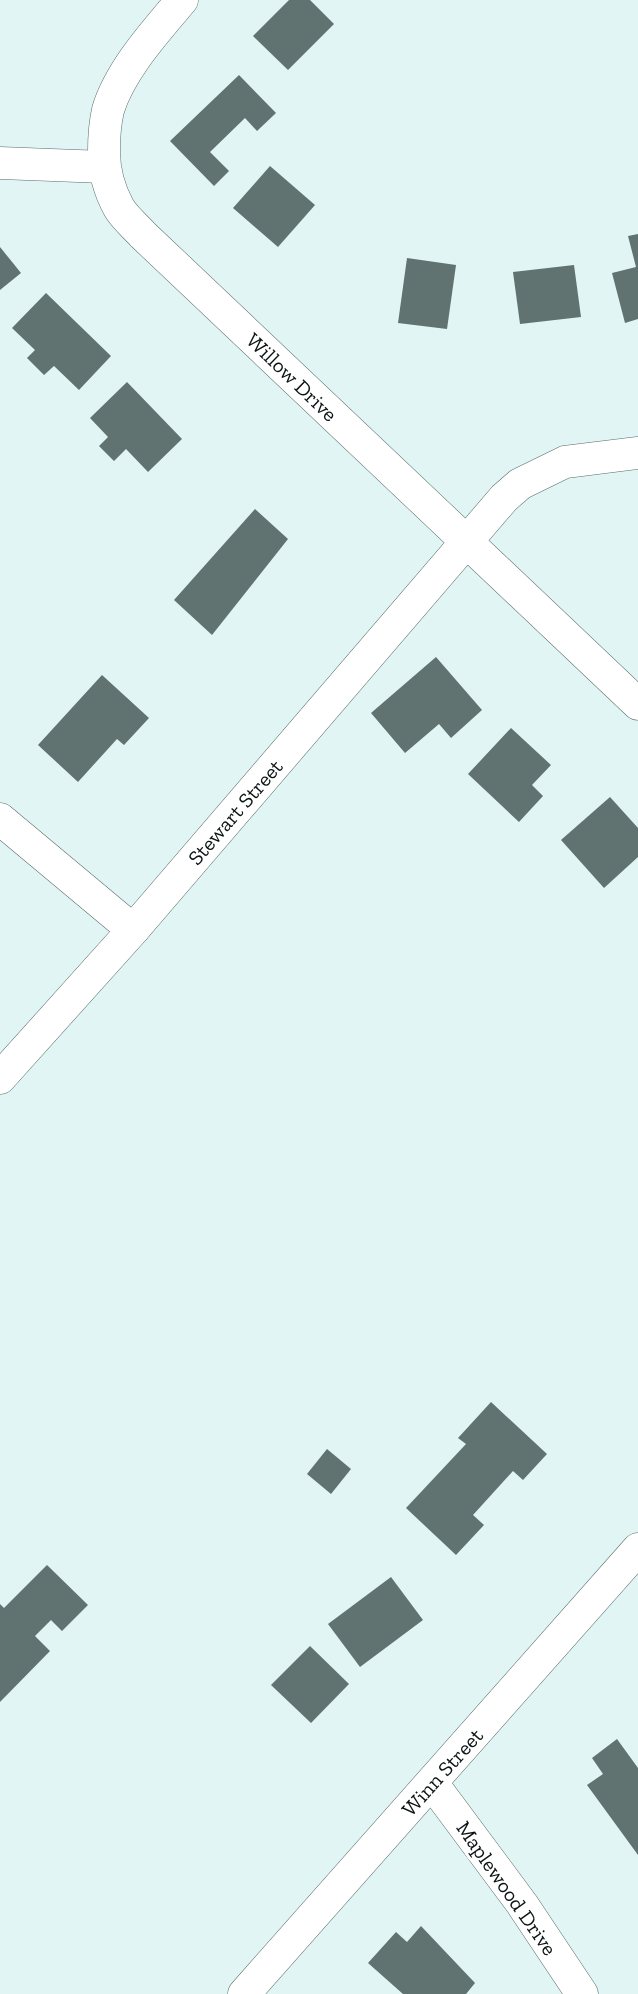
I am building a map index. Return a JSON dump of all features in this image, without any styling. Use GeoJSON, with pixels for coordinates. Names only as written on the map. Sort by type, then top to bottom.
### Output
{"type":"FeatureCollection","features":[{"type":"Feature","properties":{"kind":"street","name":"Willow Drive"},"geometry":{"type":"LineString","coordinates":[[182,0],[151,37],[124,76],[108,109],[104,137],[104,167],[112,194],[120,209],[143,235],[638,704]]}},
{"type":"Feature","properties":{"kind":"street"},"geometry":{"type":"LineString","coordinates":[[0,163],[104,167]]}},
{"type":"Feature","properties":{"kind":"street","name":"Stewart Street"},"geometry":{"type":"LineString","coordinates":[[0,1078],[133,930],[504,498],[520,484],[566,462],[638,453]]}},
{"type":"Feature","properties":{"kind":"street"},"geometry":{"type":"LineString","coordinates":[[0,819],[133,930]]}},
{"type":"Feature","properties":{"kind":"street","name":"Winn Street"},"geometry":{"type":"LineString","coordinates":[[244,1994],[638,1549]]}},
{"type":"Feature","properties":{"kind":"street","name":"Maplewood Drive"},"geometry":{"type":"LineString","coordinates":[[432,1783],[522,1904],[582,1994]]}},
{"type":"Feature","properties":{"kind":"building"},"geometry":{"type":"Polygon","coordinates":[[[289,0],[310,0],[334,24],[288,70],[253,36],[289,0]]]}},
{"type":"Feature","properties":{"kind":"building"},"geometry":{"type":"Polygon","coordinates":[[[239,75],[276,113],[257,131],[245,118],[210,152],[229,171],[214,186],[170,141],[239,75]]]}},
{"type":"Feature","properties":{"kind":"building"},"geometry":{"type":"Polygon","coordinates":[[[270,166],[315,205],[278,247],[233,208],[270,166]]]}},
{"type":"Feature","properties":{"kind":"building"},"geometry":{"type":"Polygon","coordinates":[[[638,234],[638,319],[625,323],[612,273],[636,267],[628,236],[638,234]]]}},
{"type":"Feature","properties":{"kind":"building"},"geometry":{"type":"Polygon","coordinates":[[[0,247],[21,273],[0,290],[0,247]]]}},
{"type":"Feature","properties":{"kind":"building"},"geometry":{"type":"Polygon","coordinates":[[[407,258],[456,265],[447,329],[398,323],[407,258]]]}},
{"type":"Feature","properties":{"kind":"building"},"geometry":{"type":"Polygon","coordinates":[[[574,265],[581,317],[520,324],[513,272],[574,265]]]}},
{"type":"Feature","properties":{"kind":"building"},"geometry":{"type":"Polygon","coordinates":[[[46,293],[111,356],[79,390],[54,366],[44,375],[27,358],[35,350],[12,328],[46,293]]]}},
{"type":"Feature","properties":{"kind":"building"},"geometry":{"type":"Polygon","coordinates":[[[127,382],[182,439],[148,472],[126,449],[114,461],[99,446],[108,437],[90,418],[127,382]]]}},
{"type":"Feature","properties":{"kind":"building"},"geometry":{"type":"Polygon","coordinates":[[[255,509],[288,539],[212,635],[174,600],[255,509]]]}},
{"type":"Feature","properties":{"kind":"building"},"geometry":{"type":"Polygon","coordinates":[[[436,657],[482,710],[451,738],[439,724],[405,753],[371,713],[436,657]]]}},
{"type":"Feature","properties":{"kind":"building"},"geometry":{"type":"Polygon","coordinates":[[[102,675],[149,718],[124,745],[117,739],[78,782],[38,745],[102,675]]]}},
{"type":"Feature","properties":{"kind":"building"},"geometry":{"type":"Polygon","coordinates":[[[511,728],[551,765],[532,785],[543,796],[519,822],[468,774],[511,728]]]}},
{"type":"Feature","properties":{"kind":"building"},"geometry":{"type":"Polygon","coordinates":[[[610,797],[638,828],[638,857],[604,888],[561,840],[610,797]]]}},
{"type":"Feature","properties":{"kind":"building"},"geometry":{"type":"Polygon","coordinates":[[[491,1402],[547,1454],[523,1480],[513,1471],[473,1515],[484,1525],[456,1555],[406,1508],[466,1444],[458,1438],[491,1402]]]}},
{"type":"Feature","properties":{"kind":"building"},"geometry":{"type":"Polygon","coordinates":[[[327,1449],[351,1469],[331,1494],[307,1474],[327,1449]]]}},
{"type":"Feature","properties":{"kind":"building"},"geometry":{"type":"Polygon","coordinates":[[[47,1565],[88,1605],[62,1631],[51,1620],[35,1636],[50,1651],[0,1702],[0,1604],[4,1608],[47,1565]]]}},
{"type":"Feature","properties":{"kind":"building"},"geometry":{"type":"Polygon","coordinates":[[[391,1577],[423,1620],[360,1667],[328,1624],[391,1577]]]}},
{"type":"Feature","properties":{"kind":"building"},"geometry":{"type":"Polygon","coordinates":[[[310,1646],[349,1684],[311,1723],[271,1685],[310,1646]]]}},
{"type":"Feature","properties":{"kind":"building"},"geometry":{"type":"Polygon","coordinates":[[[617,1739],[638,1768],[638,1855],[587,1785],[603,1774],[592,1758],[617,1739]]]}},
{"type":"Feature","properties":{"kind":"building"},"geometry":{"type":"Polygon","coordinates":[[[421,1926],[475,1983],[466,1994],[403,1994],[368,1963],[396,1932],[407,1942],[421,1926]]]}}]}
